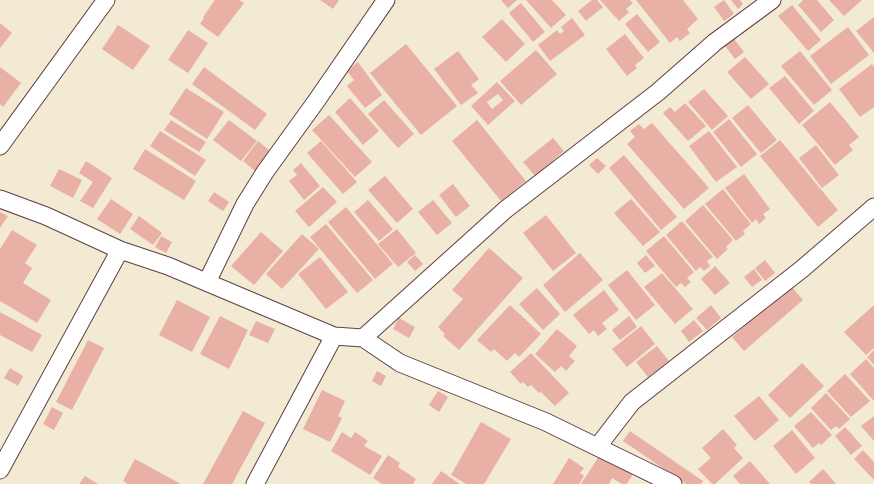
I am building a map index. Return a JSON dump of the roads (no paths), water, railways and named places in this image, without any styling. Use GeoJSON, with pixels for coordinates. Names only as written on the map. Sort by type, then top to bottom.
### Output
{"type":"FeatureCollection","features":[{"type":"Feature","properties":{"kind":"street"},"geometry":{"type":"LineString","coordinates":[[0,146],[106,0]]}},
{"type":"Feature","properties":{"kind":"street"},"geometry":{"type":"LineString","coordinates":[[207,282],[245,204],[265,172],[386,0]]}},
{"type":"Feature","properties":{"kind":"street"},"geometry":{"type":"LineString","coordinates":[[362,338],[505,210],[658,92],[715,42],[772,0]]}},
{"type":"Feature","properties":{"kind":"street"},"geometry":{"type":"LineString","coordinates":[[0,199],[46,216],[120,250],[168,266],[334,336],[362,338],[400,363],[546,422],[598,446],[673,484]]}},
{"type":"Feature","properties":{"kind":"street"},"geometry":{"type":"LineString","coordinates":[[598,446],[632,402],[802,269],[874,207]]}},
{"type":"Feature","properties":{"kind":"street"},"geometry":{"type":"LineString","coordinates":[[0,470],[120,250]]}},
{"type":"Feature","properties":{"kind":"street"},"geometry":{"type":"LineString","coordinates":[[255,484],[334,336]]}}]}
